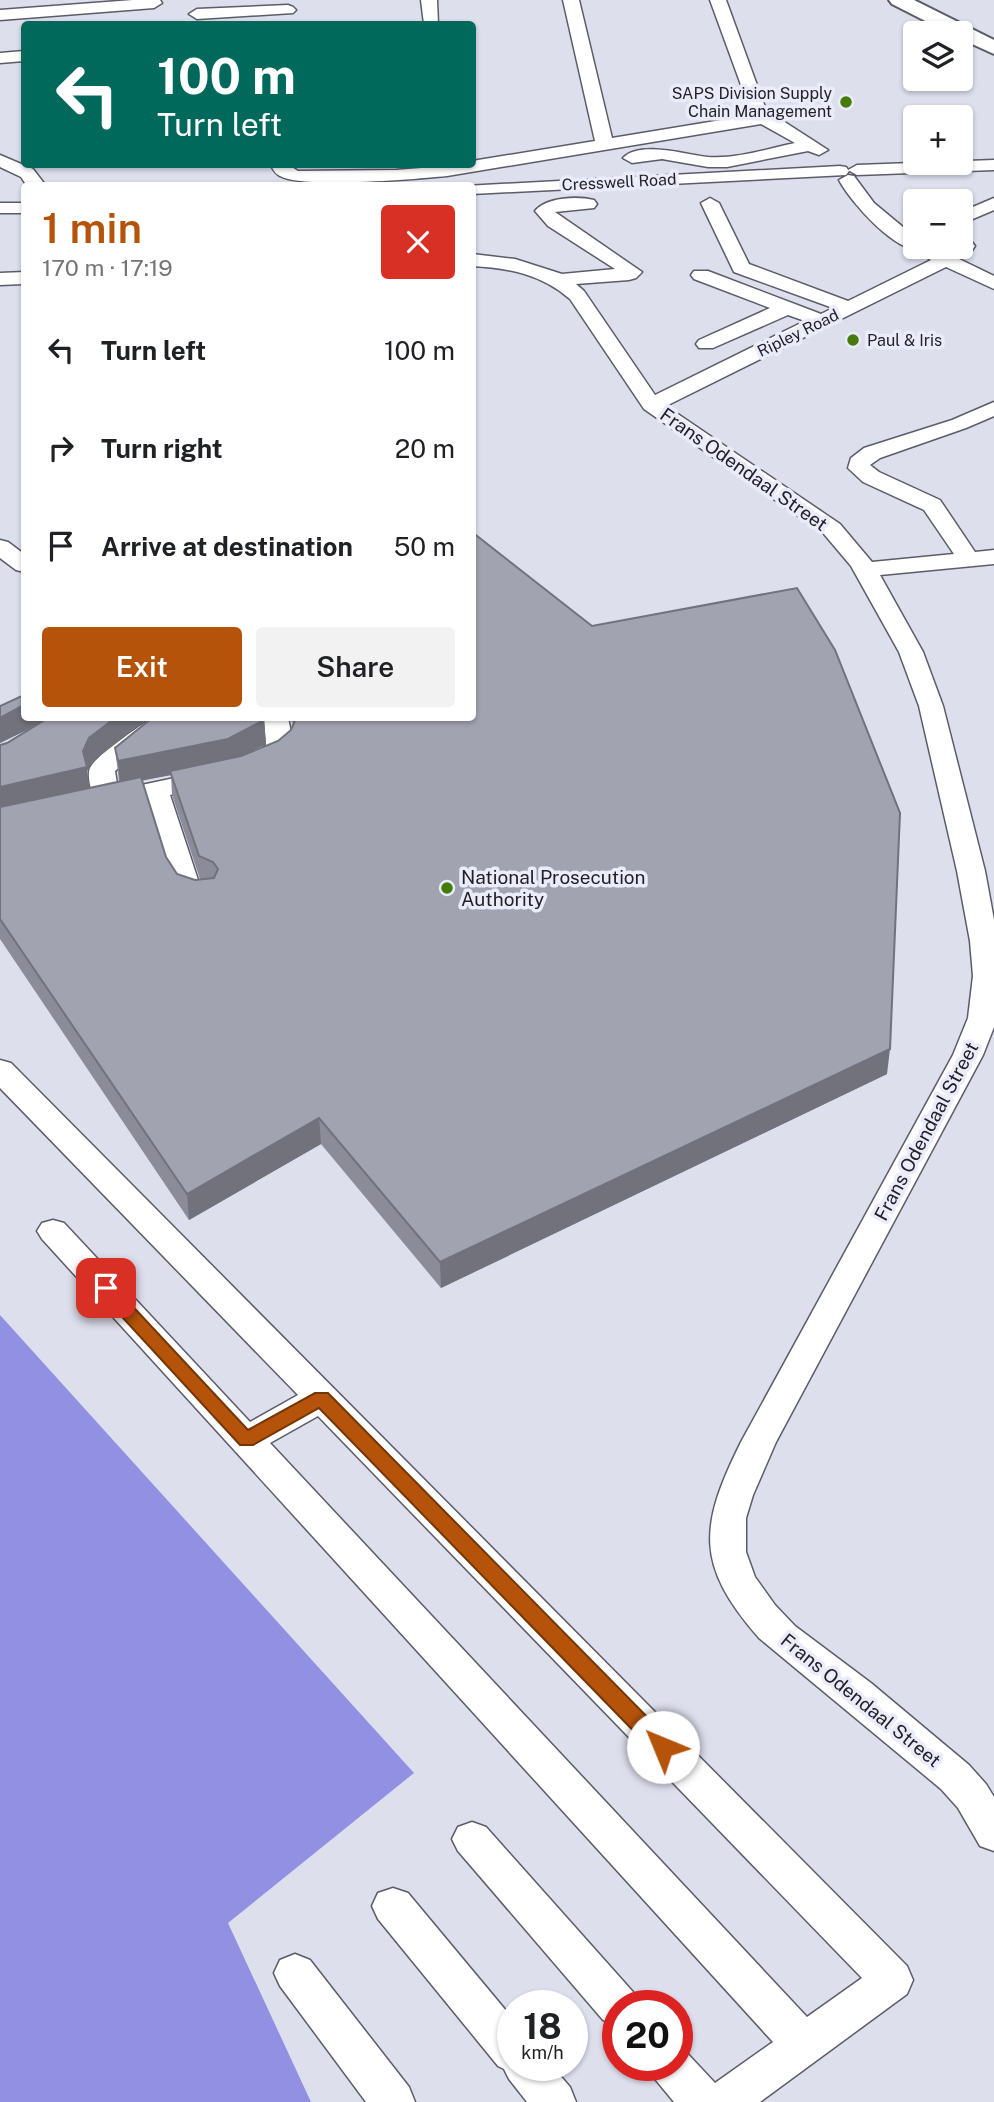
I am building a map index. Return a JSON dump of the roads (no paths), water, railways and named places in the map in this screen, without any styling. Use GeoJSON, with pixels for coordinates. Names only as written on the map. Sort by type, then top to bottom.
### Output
{"type":"FeatureCollection","features":[{"type":"Feature","properties":{"kind":"main road"},"geometry":{"type":"LineString","coordinates":[[899,0],[994,48]]}},
{"type":"Feature","properties":{"kind":"main road"},"geometry":{"type":"LineString","coordinates":[[927,0],[994,33]]}},
{"type":"Feature","properties":{"kind":"street"},"geometry":{"type":"LineString","coordinates":[[429,0],[431,21]]}},
{"type":"Feature","properties":{"kind":"street"},"geometry":{"type":"LineString","coordinates":[[570,0],[605,145]]}},
{"type":"Feature","properties":{"kind":"street"},"geometry":{"type":"LineString","coordinates":[[718,0],[754,105],[764,118],[811,145],[852,175],[862,198],[903,233]]}},
{"type":"Feature","properties":{"kind":"street"},"geometry":{"type":"LineString","coordinates":[[0,15],[154,3]]}},
{"type":"Feature","properties":{"kind":"street"},"geometry":{"type":"LineString","coordinates":[[197,13],[288,11]]}},
{"type":"Feature","properties":{"kind":"street"},"geometry":{"type":"LineString","coordinates":[[0,58],[21,56]]}},
{"type":"Feature","properties":{"kind":"street"},"geometry":{"type":"LineString","coordinates":[[476,164],[764,118]]}},
{"type":"Feature","properties":{"kind":"street"},"geometry":{"type":"LineString","coordinates":[[619,160],[662,154],[708,162],[727,162],[811,145]]}},
{"type":"Feature","properties":{"kind":"street"},"geometry":{"type":"LineString","coordinates":[[0,159],[27,173],[34,182]]}},
{"type":"Feature","properties":{"kind":"street","name":"Cresswell Road"},"geometry":{"type":"LineString","coordinates":[[852,175],[994,164]]}},
{"type":"Feature","properties":{"kind":"street"},"geometry":{"type":"LineString","coordinates":[[529,175],[593,165]]}},
{"type":"Feature","properties":{"kind":"street"},"geometry":{"type":"LineString","coordinates":[[283,168],[290,174],[317,176],[396,175],[447,168]]}},
{"type":"Feature","properties":{"kind":"street","name":"Cresswell Road"},"geometry":{"type":"LineString","coordinates":[[476,189],[766,175],[994,171]]}},
{"type":"Feature","properties":{"kind":"street"},"geometry":{"type":"LineString","coordinates":[[710,203],[741,268],[850,308]]}},
{"type":"Feature","properties":{"kind":"street"},"geometry":{"type":"LineString","coordinates":[[973,212],[994,203]]}},
{"type":"Feature","properties":{"kind":"street"},"geometry":{"type":"LineString","coordinates":[[560,280],[632,272],[554,222],[544,211],[554,206],[588,204]]}},
{"type":"Feature","properties":{"kind":"street"},"geometry":{"type":"LineString","coordinates":[[0,208],[21,208]]}},
{"type":"Feature","properties":{"kind":"street"},"geometry":{"type":"LineString","coordinates":[[942,259],[994,283]]}},
{"type":"Feature","properties":{"kind":"street","name":"Ripley Road"},"geometry":{"type":"LineString","coordinates":[[651,405],[850,308],[942,259]]}},
{"type":"Feature","properties":{"kind":"street","name":"Frans Odendaal Street"},"geometry":{"type":"LineString","coordinates":[[476,260],[511,263],[560,280],[577,295],[651,405],[832,529],[865,570],[911,652],[931,706],[940,755],[971,871],[984,941],[986,976],[983,1018],[968,1055],[769,1423],[730,1506],[726,1537],[730,1559],[742,1588],[762,1618],[782,1637],[983,1792],[994,1834]]}},
{"type":"Feature","properties":{"kind":"street"},"geometry":{"type":"LineString","coordinates":[[701,275],[822,321]]}},
{"type":"Feature","properties":{"kind":"street"},"geometry":{"type":"LineString","coordinates":[[0,279],[21,278]]}},
{"type":"Feature","properties":{"kind":"street"},"geometry":{"type":"LineString","coordinates":[[706,344],[787,308]]}},
{"type":"Feature","properties":{"kind":"street"},"geometry":{"type":"LineString","coordinates":[[969,560],[932,505],[871,477],[859,468],[859,463],[872,453],[959,424],[994,408]]}},
{"type":"Feature","properties":{"kind":"street"},"geometry":{"type":"LineString","coordinates":[[0,547],[21,563]]}},
{"type":"Feature","properties":{"kind":"street"},"geometry":{"type":"LineString","coordinates":[[865,570],[994,557]]}},
{"type":"Feature","properties":{"kind":"street"},"geometry":{"type":"LineString","coordinates":[[108,799],[103,768],[108,761],[162,721]]}},
{"type":"Feature","properties":{"kind":"street"},"geometry":{"type":"LineString","coordinates":[[81,805],[238,771],[267,757],[279,747],[282,741],[277,721]]}},
{"type":"Feature","properties":{"kind":"street"},"geometry":{"type":"LineString","coordinates":[[155,790],[186,886],[192,892],[204,895]]}},
{"type":"Feature","properties":{"kind":"street"},"geometry":{"type":"LineString","coordinates":[[0,1070],[892,1980],[725,2102]]}},
{"type":"Feature","properties":{"kind":"street"},"geometry":{"type":"LineString","coordinates":[[53,1231],[803,2045]]}},
{"type":"Feature","properties":{"kind":"street"},"geometry":{"type":"LineString","coordinates":[[246,1440],[321,1398]]}},
{"type":"Feature","properties":{"kind":"street"},"geometry":{"type":"LineString","coordinates":[[472,1839],[604,1990]]}},
{"type":"Feature","properties":{"kind":"street"},"geometry":{"type":"LineString","coordinates":[[393,1906],[497,2033]]}},
{"type":"Feature","properties":{"kind":"street"},"geometry":{"type":"LineString","coordinates":[[295,1973],[393,2102]]}},
{"type":"Feature","properties":{"kind":"street"},"geometry":{"type":"LineString","coordinates":[[537,2081],[554,2102]]}},
{"type":"Feature","properties":{"kind":"street"},"geometry":{"type":"LineString","coordinates":[[684,2081],[703,2102]]}},
{"type":"Feature","properties":{"kind":"place","name":"SAPS Division Supply Chain Management"},"geometry":{"type":"Point","coordinates":[846,102]}},
{"type":"Feature","properties":{"kind":"place","name":"Paul & Iris"},"geometry":{"type":"Point","coordinates":[853,340]}},
{"type":"Feature","properties":{"kind":"place","name":"National Prosecution Authority"},"geometry":{"type":"Point","coordinates":[447,888]}}]}
